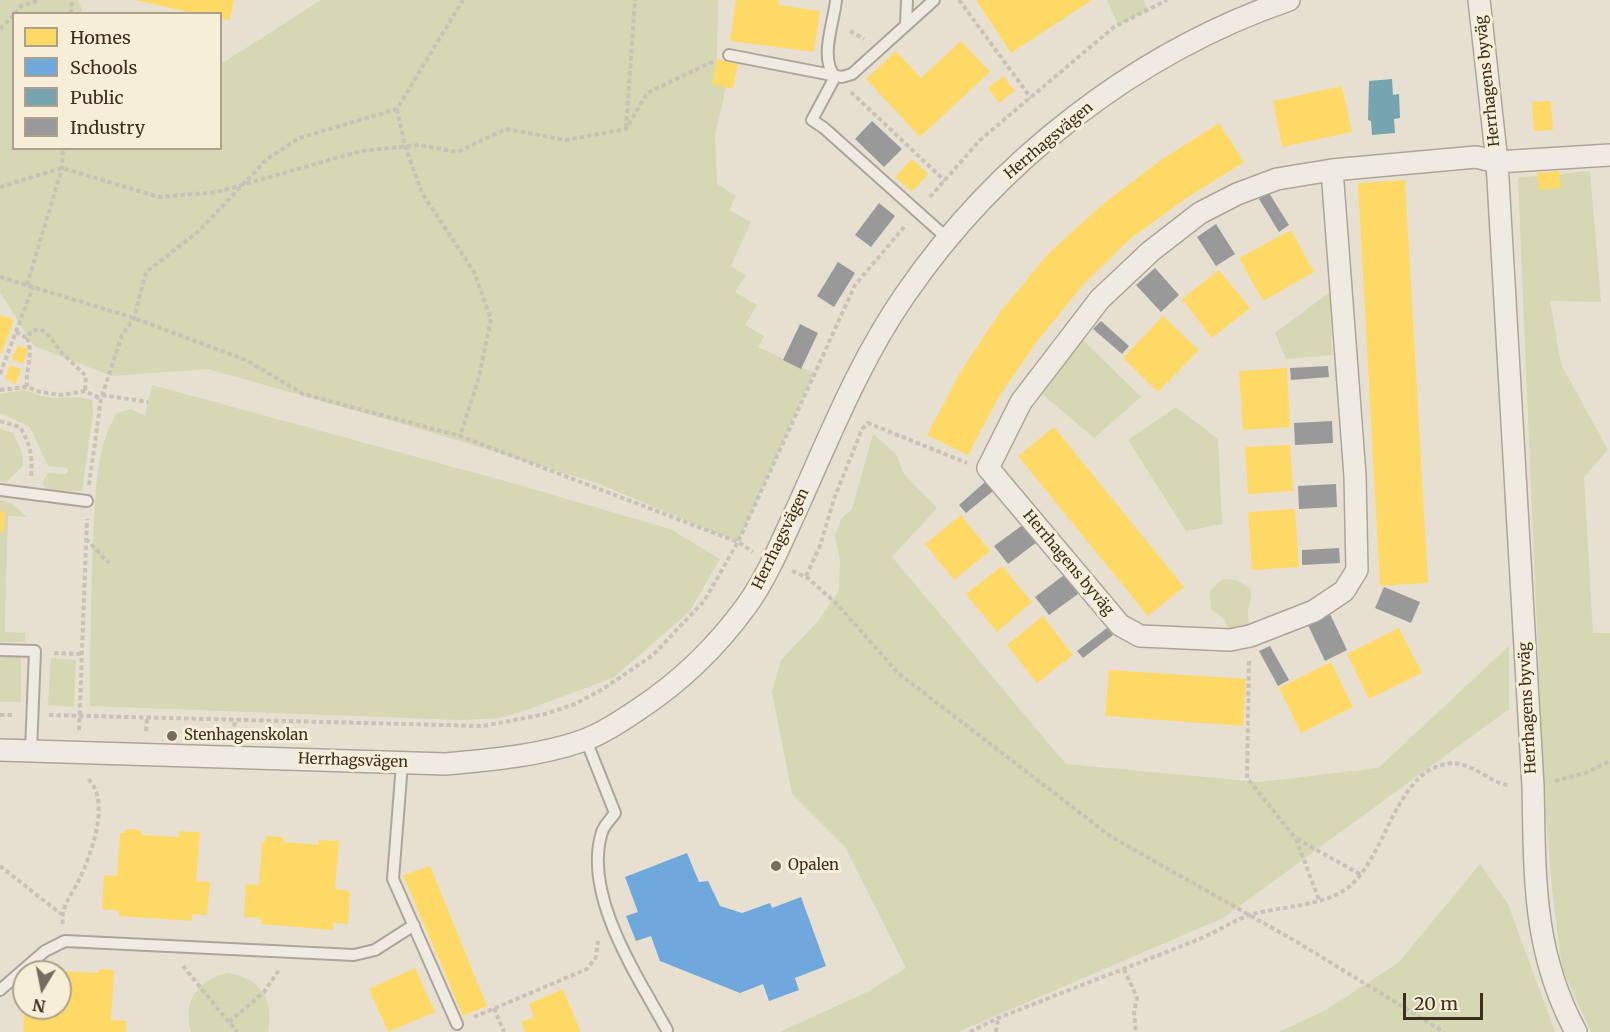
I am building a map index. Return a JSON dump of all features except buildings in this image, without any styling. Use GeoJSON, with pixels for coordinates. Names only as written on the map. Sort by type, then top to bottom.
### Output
{"type":"FeatureCollection","features":[{"type":"Feature","properties":{"kind":"street","name":"Herrhagsvägen"},"geometry":{"type":"LineString","coordinates":[[0,750],[446,764],[503,759],[560,748],[586,740],[659,696],[708,652],[747,605],[772,563],[838,415],[868,355],[904,296],[947,238],[1002,181],[1062,126],[1124,82],[1195,41],[1289,0]]}},
{"type":"Feature","properties":{"kind":"street","name":"Herrhagens byväg"},"geometry":{"type":"LineString","coordinates":[[1479,0],[1497,162],[1533,786],[1536,888],[1541,940],[1554,985],[1576,1032]]}},
{"type":"Feature","properties":{"kind":"street"},"geometry":{"type":"LineString","coordinates":[[1497,162],[1610,155]]}},
{"type":"Feature","properties":{"kind":"street","name":"Herrhagens byväg"},"geometry":{"type":"LineString","coordinates":[[1332,170],[1354,476],[1357,570],[1344,591],[1314,611],[1250,636],[1230,640],[1140,636],[1120,625],[988,468],[1021,402],[1064,344],[1100,299],[1151,250],[1200,213],[1237,194],[1277,179],[1332,170],[1476,157],[1497,162]]}},
{"type":"Feature","properties":{"kind":"lane"},"geometry":{"type":"LineString","coordinates":[[906,24],[907,0]]}},
{"type":"Feature","properties":{"kind":"lane"},"geometry":{"type":"LineString","coordinates":[[729,56],[835,77],[852,74],[934,0]]}},
{"type":"Feature","properties":{"kind":"lane"},"geometry":{"type":"LineString","coordinates":[[835,6],[828,57],[829,69],[835,77]]}},
{"type":"Feature","properties":{"kind":"lane"},"geometry":{"type":"LineString","coordinates":[[835,77],[812,120],[824,128],[947,238]]}},
{"type":"Feature","properties":{"kind":"lane"},"geometry":{"type":"LineString","coordinates":[[0,490],[87,501]]}},
{"type":"Feature","properties":{"kind":"lane"},"geometry":{"type":"LineString","coordinates":[[0,650],[35,651],[31,750]]}},
{"type":"Feature","properties":{"kind":"lane"},"geometry":{"type":"LineString","coordinates":[[586,740],[615,813],[602,830],[597,861],[600,885],[610,917],[628,959],[667,1030]]}},
{"type":"Feature","properties":{"kind":"lane"},"geometry":{"type":"LineString","coordinates":[[402,763],[393,879],[457,1024]]}},
{"type":"Feature","properties":{"kind":"lane"},"geometry":{"type":"LineString","coordinates":[[0,990],[45,951],[65,941],[354,955],[375,950],[414,925]]}},
{"type":"Feature","properties":{"kind":"path"},"geometry":{"type":"LineString","coordinates":[[16,12],[21,6],[40,0]]}},
{"type":"Feature","properties":{"kind":"path"},"geometry":{"type":"LineString","coordinates":[[134,318],[146,272],[198,231],[267,159],[299,138],[397,109],[463,0]]}},
{"type":"Feature","properties":{"kind":"path"},"geometry":{"type":"LineString","coordinates":[[626,129],[635,0]]}},
{"type":"Feature","properties":{"kind":"path"},"geometry":{"type":"LineString","coordinates":[[959,0],[1031,98]]}},
{"type":"Feature","properties":{"kind":"path"},"geometry":{"type":"LineString","coordinates":[[65,941],[61,914],[85,866],[94,837],[99,806],[96,786],[78,771],[79,716],[483,726],[528,718],[575,704],[603,689],[653,655],[704,601],[738,542],[855,285],[980,140],[1114,27],[1167,0]]}},
{"type":"Feature","properties":{"kind":"path"},"geometry":{"type":"LineString","coordinates":[[835,6],[846,28],[860,38],[870,40],[893,35]]}},
{"type":"Feature","properties":{"kind":"path"},"geometry":{"type":"LineString","coordinates":[[0,29],[12,16]]}},
{"type":"Feature","properties":{"kind":"path"},"geometry":{"type":"LineString","coordinates":[[0,187],[62,168],[159,197],[217,192],[361,151],[419,145],[457,152],[506,129],[566,140],[626,129],[647,93],[717,59]]}},
{"type":"Feature","properties":{"kind":"path"},"geometry":{"type":"LineString","coordinates":[[835,77],[945,180]]}},
{"type":"Feature","properties":{"kind":"path"},"geometry":{"type":"LineString","coordinates":[[397,109],[405,146],[422,193],[474,272],[491,319],[479,377],[460,436]]}},
{"type":"Feature","properties":{"kind":"path"},"geometry":{"type":"LineString","coordinates":[[27,285],[62,168],[63,150]]}},
{"type":"Feature","properties":{"kind":"path"},"geometry":{"type":"LineString","coordinates":[[0,277],[134,318],[248,361],[303,394],[460,436],[738,542],[772,563],[806,576],[838,605],[898,673],[1110,836],[1297,942],[1444,1032]]}},
{"type":"Feature","properties":{"kind":"path"},"geometry":{"type":"LineString","coordinates":[[0,374],[33,287]]}},
{"type":"Feature","properties":{"kind":"path"},"geometry":{"type":"LineString","coordinates":[[27,338],[31,332],[39,329],[46,332],[61,352],[86,376],[85,391]]}},
{"type":"Feature","properties":{"kind":"path"},"geometry":{"type":"LineString","coordinates":[[16,332],[27,338],[32,352],[27,374],[27,387]]}},
{"type":"Feature","properties":{"kind":"path"},"geometry":{"type":"LineString","coordinates":[[0,390],[27,387],[53,394],[85,391],[101,397],[148,402]]}},
{"type":"Feature","properties":{"kind":"path"},"geometry":{"type":"LineString","coordinates":[[0,421],[20,427],[29,444],[32,460],[29,495]]}},
{"type":"Feature","properties":{"kind":"path"},"geometry":{"type":"LineString","coordinates":[[806,576],[820,546],[862,429],[868,423],[978,468],[988,468]]}},
{"type":"Feature","properties":{"kind":"path"},"geometry":{"type":"LineString","coordinates":[[86,538],[109,563]]}},
{"type":"Feature","properties":{"kind":"path"},"geometry":{"type":"LineString","coordinates":[[1250,636],[1247,778],[1296,839],[1319,900]]}},
{"type":"Feature","properties":{"kind":"path"},"geometry":{"type":"LineString","coordinates":[[35,651],[81,654]]}},
{"type":"Feature","properties":{"kind":"path"},"geometry":{"type":"LineString","coordinates":[[146,735],[147,717]]}},
{"type":"Feature","properties":{"kind":"path"},"geometry":{"type":"LineString","coordinates":[[234,719],[234,738]]}},
{"type":"Feature","properties":{"kind":"path"},"geometry":{"type":"LineString","coordinates":[[970,1032],[998,1018],[1213,934],[1248,916],[1319,900],[1346,889],[1360,874],[1408,789],[1432,770],[1447,764],[1478,769],[1503,785],[1533,786],[1588,772],[1610,761]]}},
{"type":"Feature","properties":{"kind":"path"},"geometry":{"type":"LineString","coordinates":[[1296,839],[1360,874]]}},
{"type":"Feature","properties":{"kind":"path"},"geometry":{"type":"LineString","coordinates":[[0,866],[61,914]]}},
{"type":"Feature","properties":{"kind":"path"},"geometry":{"type":"LineString","coordinates":[[457,1024],[587,969],[596,957],[599,936],[610,917]]}},
{"type":"Feature","properties":{"kind":"path"},"geometry":{"type":"LineString","coordinates":[[165,945],[237,1032]]}},
{"type":"Feature","properties":{"kind":"path"},"geometry":{"type":"LineString","coordinates":[[229,1022],[264,992],[291,951]]}},
{"type":"Feature","properties":{"kind":"path"},"geometry":{"type":"LineString","coordinates":[[1124,969],[1137,998],[1134,1012],[1136,1032]]}},
{"type":"Feature","properties":{"kind":"path"},"geometry":{"type":"LineString","coordinates":[[494,1008],[504,1032]]}},
{"type":"Feature","properties":{"kind":"path"},"geometry":{"type":"LineString","coordinates":[[996,1032],[998,1018]]}},
{"type":"Feature","properties":{"kind":"green space"},"geometry":{"type":"Polygon","coordinates":[[[0,0],[78,0],[83,12],[12,12],[12,150],[222,150],[222,63],[321,0],[718,0],[717,59],[712,83],[726,87],[715,135],[717,184],[736,196],[729,210],[751,222],[731,266],[746,275],[735,292],[757,305],[745,325],[764,336],[758,347],[814,373],[738,542],[597,483],[413,427],[208,369],[112,376],[34,346],[0,292],[0,0]]]}},
{"type":"Feature","properties":{"kind":"green space"},"geometry":{"type":"Polygon","coordinates":[[[1107,0],[1143,0],[1148,10],[1118,25],[1107,0]]]}},
{"type":"Feature","properties":{"kind":"green space"},"geometry":{"type":"Polygon","coordinates":[[[1590,171],[1601,302],[1550,301],[1561,364],[1608,450],[1584,477],[1593,633],[1610,633],[1610,1032],[1591,1032],[1562,968],[1552,889],[1544,796],[1518,178],[1590,171]]]}},
{"type":"Feature","properties":{"kind":"green space"},"geometry":{"type":"Polygon","coordinates":[[[1330,292],[1332,355],[1286,359],[1275,333],[1330,292]]]}},
{"type":"Feature","properties":{"kind":"green space"},"geometry":{"type":"Polygon","coordinates":[[[1082,339],[1141,397],[1094,438],[1040,392],[1082,339]]]}},
{"type":"Feature","properties":{"kind":"green space"},"geometry":{"type":"Polygon","coordinates":[[[152,385],[512,483],[670,529],[720,559],[689,612],[613,678],[500,718],[462,720],[90,706],[93,541],[100,459],[109,428],[117,413],[131,409],[145,416],[152,385]]]}},
{"type":"Feature","properties":{"kind":"green space"},"geometry":{"type":"Polygon","coordinates":[[[23,390],[48,397],[92,400],[93,414],[82,491],[48,491],[42,483],[48,473],[67,474],[68,468],[48,466],[30,427],[0,413],[0,394],[23,390]]]}},
{"type":"Feature","properties":{"kind":"green space"},"geometry":{"type":"Polygon","coordinates":[[[1176,407],[1218,439],[1222,524],[1186,531],[1128,440],[1176,407]]]}},
{"type":"Feature","properties":{"kind":"green space"},"geometry":{"type":"Polygon","coordinates":[[[0,429],[13,433],[22,453],[23,466],[6,482],[0,481],[0,429]]]}},
{"type":"Feature","properties":{"kind":"green space"},"geometry":{"type":"Polygon","coordinates":[[[873,434],[896,454],[904,474],[937,508],[892,557],[1066,764],[1259,782],[1378,768],[1509,646],[1509,709],[1223,918],[958,1032],[780,1032],[867,992],[906,968],[845,847],[792,794],[772,692],[781,660],[819,620],[839,590],[840,561],[835,536],[841,519],[852,509],[873,434]]]}},
{"type":"Feature","properties":{"kind":"green space"},"geometry":{"type":"Polygon","coordinates":[[[0,500],[11,503],[27,517],[8,516],[5,618],[5,632],[25,633],[25,642],[0,642],[0,500]]]}},
{"type":"Feature","properties":{"kind":"green space"},"geometry":{"type":"Polygon","coordinates":[[[1223,579],[1236,580],[1250,588],[1248,619],[1250,625],[1228,630],[1225,620],[1211,609],[1210,591],[1223,579]]]}},
{"type":"Feature","properties":{"kind":"green space"},"geometry":{"type":"Polygon","coordinates":[[[0,656],[21,656],[21,702],[0,702],[0,656]]]}},
{"type":"Feature","properties":{"kind":"green space"},"geometry":{"type":"Polygon","coordinates":[[[51,658],[76,660],[74,707],[48,705],[51,658]]]}},
{"type":"Feature","properties":{"kind":"green space"},"geometry":{"type":"Polygon","coordinates":[[[1480,864],[1508,904],[1555,1032],[1279,1032],[1326,1010],[1398,963],[1480,864]]]}},
{"type":"Feature","properties":{"kind":"green space"},"geometry":{"type":"Polygon","coordinates":[[[228,973],[249,980],[263,992],[269,1010],[268,1032],[191,1032],[189,1011],[195,993],[208,980],[228,973]]]}},
{"type":"Feature","properties":{"kind":"place","name":"Stenhagenskolan"},"geometry":{"type":"Point","coordinates":[172,736]}},
{"type":"Feature","properties":{"kind":"place","name":"Opalen"},"geometry":{"type":"Point","coordinates":[776,866]}}]}
